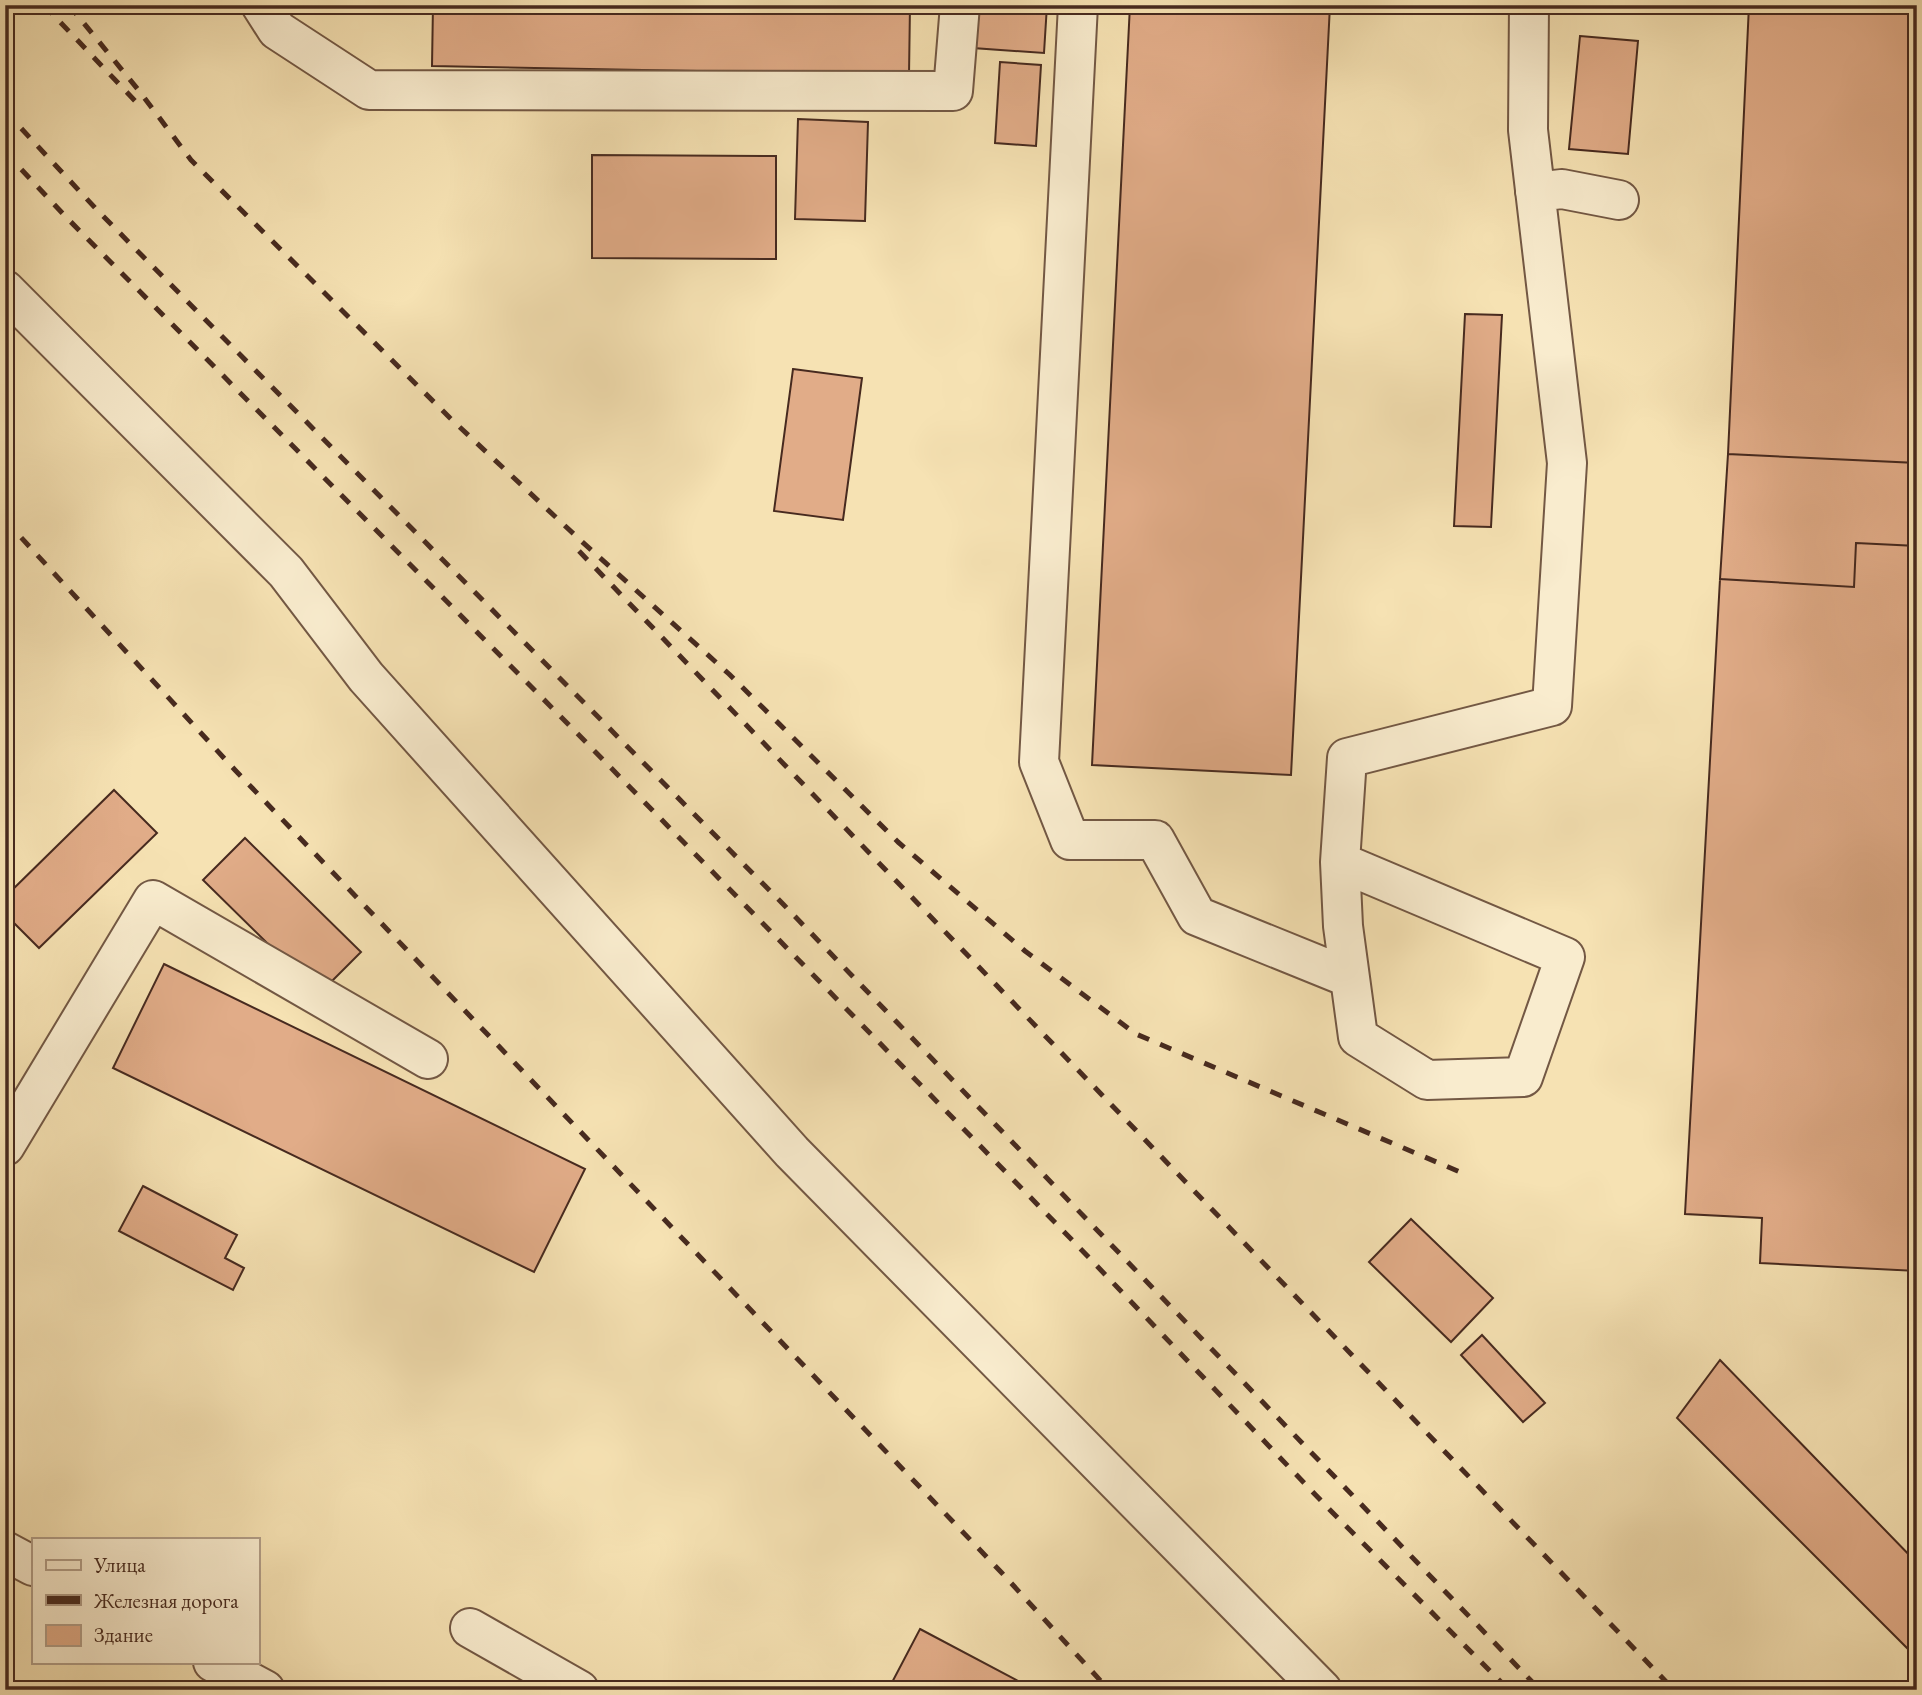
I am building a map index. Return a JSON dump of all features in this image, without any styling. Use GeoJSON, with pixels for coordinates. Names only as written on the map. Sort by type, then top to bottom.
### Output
{"type":"FeatureCollection","features":[{"type":"Feature","properties":{"kind":"street"},"geometry":{"type":"LineString","coordinates":[[261,5],[277,30],[369,90],[953,91],[960,5]]}},
{"type":"Feature","properties":{"kind":"street"},"geometry":{"type":"LineString","coordinates":[[1078,5],[1039,762],[1070,839],[1155,840],[1197,916],[1350,978]]}},
{"type":"Feature","properties":{"kind":"street"},"geometry":{"type":"LineString","coordinates":[[1340,862],[1565,957],[1523,1077],[1427,1080],[1358,1037],[1343,926],[1340,862],[1347,758],[1552,706],[1567,463],[1528,130],[1529,5]]}},
{"type":"Feature","properties":{"kind":"street"},"geometry":{"type":"LineString","coordinates":[[1535,192],[1562,189],[1619,200]]}},
{"type":"Feature","properties":{"kind":"street"},"geometry":{"type":"LineString","coordinates":[[5,290],[286,572],[366,677],[792,1152],[1322,1690]]}},
{"type":"Feature","properties":{"kind":"street"},"geometry":{"type":"LineString","coordinates":[[5,1146],[153,900],[428,1059]]}},
{"type":"Feature","properties":{"kind":"street"},"geometry":{"type":"LineString","coordinates":[[5,1551],[32,1565]]}},
{"type":"Feature","properties":{"kind":"street"},"geometry":{"type":"LineString","coordinates":[[470,1628],[579,1690]]}},
{"type":"Feature","properties":{"kind":"street"},"geometry":{"type":"LineString","coordinates":[[217,1664],[265,1690]]}},
{"type":"Feature","properties":{"kind":"building"},"geometry":{"type":"Polygon","coordinates":[[[433,5],[910,5],[909,75],[432,66],[433,5]]]}},
{"type":"Feature","properties":{"kind":"building"},"geometry":{"type":"Polygon","coordinates":[[[976,5],[1047,5],[1044,53],[973,48],[976,5]]]}},
{"type":"Feature","properties":{"kind":"building"},"geometry":{"type":"Polygon","coordinates":[[[1130,5],[1330,5],[1291,775],[1092,765],[1130,5]]]}},
{"type":"Feature","properties":{"kind":"building"},"geometry":{"type":"Polygon","coordinates":[[[1749,5],[1917,5],[1917,463],[1728,454],[1749,5]]]}},
{"type":"Feature","properties":{"kind":"building"},"geometry":{"type":"Polygon","coordinates":[[[1580,36],[1638,41],[1628,154],[1569,149],[1580,36]]]}},
{"type":"Feature","properties":{"kind":"building"},"geometry":{"type":"Polygon","coordinates":[[[1000,62],[1041,65],[1036,146],[995,143],[1000,62]]]}},
{"type":"Feature","properties":{"kind":"building"},"geometry":{"type":"Polygon","coordinates":[[[798,119],[868,122],[865,221],[795,219],[798,119]]]}},
{"type":"Feature","properties":{"kind":"building"},"geometry":{"type":"Polygon","coordinates":[[[592,155],[776,156],[776,259],[592,258],[592,155]]]}},
{"type":"Feature","properties":{"kind":"building"},"geometry":{"type":"Polygon","coordinates":[[[1465,314],[1502,315],[1491,527],[1454,526],[1465,314]]]}},
{"type":"Feature","properties":{"kind":"building"},"geometry":{"type":"Polygon","coordinates":[[[793,369],[862,378],[843,520],[774,511],[793,369]]]}},
{"type":"Feature","properties":{"kind":"building"},"geometry":{"type":"Polygon","coordinates":[[[1728,454],[1917,463],[1917,546],[1856,543],[1854,587],[1720,579],[1728,454]]]}},
{"type":"Feature","properties":{"kind":"building"},"geometry":{"type":"Polygon","coordinates":[[[1856,543],[1917,546],[1917,1271],[1760,1263],[1762,1218],[1685,1214],[1720,579],[1854,587],[1856,543]]]}},
{"type":"Feature","properties":{"kind":"building"},"geometry":{"type":"Polygon","coordinates":[[[114,790],[157,833],[39,948],[5,914],[5,897],[114,790]]]}},
{"type":"Feature","properties":{"kind":"building"},"geometry":{"type":"Polygon","coordinates":[[[245,838],[361,952],[319,994],[203,880],[245,838]]]}},
{"type":"Feature","properties":{"kind":"building"},"geometry":{"type":"Polygon","coordinates":[[[164,964],[585,1169],[534,1272],[113,1068],[164,964]]]}},
{"type":"Feature","properties":{"kind":"building"},"geometry":{"type":"Polygon","coordinates":[[[143,1186],[237,1235],[225,1258],[244,1268],[233,1290],[119,1231],[143,1186]]]}},
{"type":"Feature","properties":{"kind":"building"},"geometry":{"type":"Polygon","coordinates":[[[1411,1219],[1493,1298],[1451,1342],[1369,1262],[1411,1219]]]}},
{"type":"Feature","properties":{"kind":"building"},"geometry":{"type":"Polygon","coordinates":[[[1482,1335],[1545,1403],[1523,1422],[1461,1355],[1482,1335]]]}},
{"type":"Feature","properties":{"kind":"building"},"geometry":{"type":"Polygon","coordinates":[[[1720,1360],[1917,1563],[1917,1658],[1677,1418],[1720,1360]]]}},
{"type":"Feature","properties":{"kind":"building"},"geometry":{"type":"Polygon","coordinates":[[[920,1629],[1035,1690],[888,1690],[920,1629]]]}},
{"type":"Feature","properties":{"kind":"railway"},"geometry":{"type":"LineString","coordinates":[[44,5],[138,104]]}},
{"type":"Feature","properties":{"kind":"railway"},"geometry":{"type":"LineString","coordinates":[[69,5],[191,160],[450,418],[729,674],[898,842],[1025,951],[1136,1034],[1467,1175]]}},
{"type":"Feature","properties":{"kind":"railway"},"geometry":{"type":"LineString","coordinates":[[5,111],[98,211],[783,904],[1540,1690]]}},
{"type":"Feature","properties":{"kind":"railway"},"geometry":{"type":"LineString","coordinates":[[5,152],[65,216],[574,730],[1075,1243],[1330,1510],[1509,1690]]}},
{"type":"Feature","properties":{"kind":"railway"},"geometry":{"type":"LineString","coordinates":[[5,520],[235,770],[1001,1572],[1109,1690]]}},
{"type":"Feature","properties":{"kind":"railway"},"geometry":{"type":"LineString","coordinates":[[579,551],[1674,1690]]}}]}
